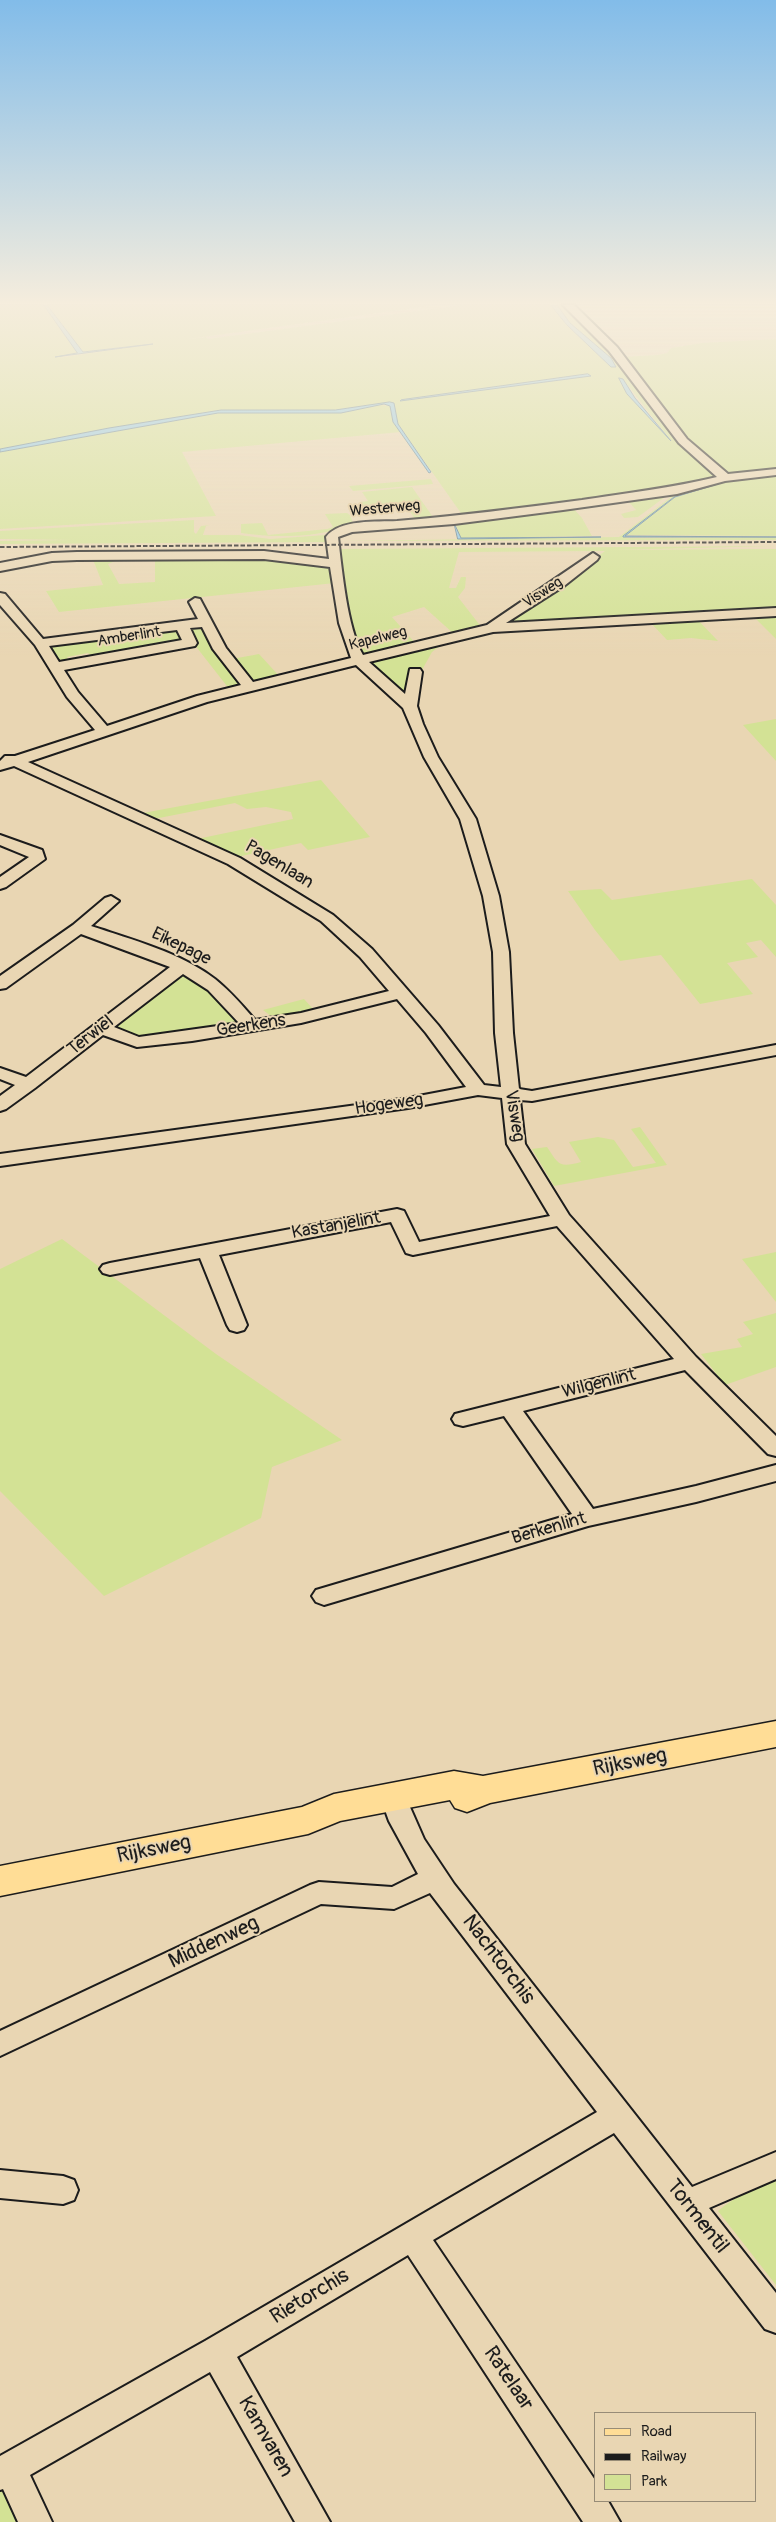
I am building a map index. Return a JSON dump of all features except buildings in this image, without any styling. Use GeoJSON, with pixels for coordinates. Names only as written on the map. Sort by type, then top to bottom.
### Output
{"type":"FeatureCollection","features":[{"type":"Feature","properties":{"kind":"main road","name":"Rijksweg"},"geometry":{"type":"LineString","coordinates":[[0,1882],[308,1820],[341,1824],[396,1805],[463,1801],[484,1790],[776,1734]]}},
{"type":"Feature","properties":{"kind":"street"},"geometry":{"type":"LineString","coordinates":[[669,423],[684,442],[725,478]]}},
{"type":"Feature","properties":{"kind":"street","name":"Westerweg"},"geometry":{"type":"LineString","coordinates":[[336,564],[332,535],[346,529],[533,510],[677,490],[725,478],[776,472]]}},
{"type":"Feature","properties":{"kind":"street"},"geometry":{"type":"LineString","coordinates":[[0,567],[52,557],[87,556],[264,555],[336,564],[349,640],[360,661]]}},
{"type":"Feature","properties":{"kind":"street","name":"Visweg"},"geometry":{"type":"LineString","coordinates":[[493,628],[494,625],[569,576],[593,557]]}},
{"type":"Feature","properties":{"kind":"street"},"geometry":{"type":"LineString","coordinates":[[0,598],[40,643],[72,694],[104,732]]}},
{"type":"Feature","properties":{"kind":"street"},"geometry":{"type":"LineString","coordinates":[[195,602],[220,649],[250,687]]}},
{"type":"Feature","properties":{"kind":"street","name":"Kapelweg"},"geometry":{"type":"LineString","coordinates":[[8,764],[184,705],[250,687],[493,628],[776,612]]}},
{"type":"Feature","properties":{"kind":"street","name":"Amberlint"},"geometry":{"type":"LineString","coordinates":[[40,643],[206,622]]}},
{"type":"Feature","properties":{"kind":"street","name":"Amberlint"},"geometry":{"type":"LineString","coordinates":[[55,667],[190,643],[182,625]]}},
{"type":"Feature","properties":{"kind":"street","name":"Visweg"},"geometry":{"type":"LineString","coordinates":[[360,661],[410,706],[432,757],[468,820],[491,896],[501,952],[510,1094],[516,1144],[543,1191],[562,1219],[689,1362],[776,1449]]}},
{"type":"Feature","properties":{"kind":"street"},"geometry":{"type":"LineString","coordinates":[[410,706],[415,672]]}},
{"type":"Feature","properties":{"kind":"street","name":"Pagenlaan"},"geometry":{"type":"LineString","coordinates":[[0,753],[8,764],[234,861],[327,918],[366,954],[432,1029],[478,1090]]}},
{"type":"Feature","properties":{"kind":"street"},"geometry":{"type":"LineString","coordinates":[[0,840],[36,852],[37,860],[0,884]]}},
{"type":"Feature","properties":{"kind":"street"},"geometry":{"type":"LineString","coordinates":[[0,984],[79,928],[112,901]]}},
{"type":"Feature","properties":{"kind":"street","name":"Eikepage"},"geometry":{"type":"LineString","coordinates":[[79,928],[132,946],[181,967],[207,981],[231,1003],[251,1026]]}},
{"type":"Feature","properties":{"kind":"street","name":"Terwiel"},"geometry":{"type":"LineString","coordinates":[[0,1105],[181,967]]}},
{"type":"Feature","properties":{"kind":"street","name":"Geerkens"},"geometry":{"type":"LineString","coordinates":[[101,1028],[137,1042],[301,1018],[400,993]]}},
{"type":"Feature","properties":{"kind":"street","name":"Hogeweg"},"geometry":{"type":"LineString","coordinates":[[0,1160],[408,1103],[478,1090],[532,1096],[776,1050]]}},
{"type":"Feature","properties":{"kind":"street"},"geometry":{"type":"LineString","coordinates":[[0,1073],[29,1084]]}},
{"type":"Feature","properties":{"kind":"street","name":"Kastanjelint"},"geometry":{"type":"LineString","coordinates":[[110,1269],[397,1215],[414,1249],[562,1219]]}},
{"type":"Feature","properties":{"kind":"street"},"geometry":{"type":"LineString","coordinates":[[207,1250],[237,1325]]}},
{"type":"Feature","properties":{"kind":"street","name":"Wilgenlint"},"geometry":{"type":"LineString","coordinates":[[463,1419],[689,1362]]}},
{"type":"Feature","properties":{"kind":"street"},"geometry":{"type":"LineString","coordinates":[[509,1407],[587,1518]]}},
{"type":"Feature","properties":{"kind":"street","name":"Berkenlint"},"geometry":{"type":"LineString","coordinates":[[324,1596],[587,1518],[696,1494],[776,1473]]}},
{"type":"Feature","properties":{"kind":"street","name":"Nachtorchis"},"geometry":{"type":"LineString","coordinates":[[396,1805],[407,1834],[436,1878],[616,2116]]}},
{"type":"Feature","properties":{"kind":"street","name":"Middenweg"},"geometry":{"type":"LineString","coordinates":[[0,2044],[320,1893],[394,1898],[436,1878]]}},
{"type":"Feature","properties":{"kind":"street","name":"Tormentil"},"geometry":{"type":"LineString","coordinates":[[616,2116],[687,2203],[776,2318]]}},
{"type":"Feature","properties":{"kind":"street","name":"Rietorchis"},"geometry":{"type":"LineString","coordinates":[[5,2471],[216,2352],[616,2116]]}},
{"type":"Feature","properties":{"kind":"street"},"geometry":{"type":"LineString","coordinates":[[687,2203],[776,2165]]}},
{"type":"Feature","properties":{"kind":"street"},"geometry":{"type":"LineString","coordinates":[[0,2184],[63,2190]]}},
{"type":"Feature","properties":{"kind":"street","name":"Ratelaar"},"geometry":{"type":"LineString","coordinates":[[412,2236],[603,2522]]}},
{"type":"Feature","properties":{"kind":"street","name":"Kamvaren"},"geometry":{"type":"LineString","coordinates":[[216,2352],[313,2522]]}},
{"type":"Feature","properties":{"kind":"street"},"geometry":{"type":"LineString","coordinates":[[5,2471],[35,2522]]}},
{"type":"Feature","properties":{"kind":"green space"},"geometry":{"type":"Polygon","coordinates":[[[0,423],[142,423],[0,449],[0,423]]]}},
{"type":"Feature","properties":{"kind":"green space"},"geometry":{"type":"Polygon","coordinates":[[[164,423],[394,423],[401,432],[182,452],[216,516],[0,529],[0,452],[164,423]]]}},
{"type":"Feature","properties":{"kind":"green space"},"geometry":{"type":"Polygon","coordinates":[[[654,423],[671,441],[657,423],[667,423],[713,475],[712,479],[683,487],[463,516],[398,424],[654,423]]]}},
{"type":"Feature","properties":{"kind":"green space"},"geometry":{"type":"Polygon","coordinates":[[[672,423],[776,423],[776,471],[728,475],[686,441],[672,423]]]}},
{"type":"Feature","properties":{"kind":"green space"},"geometry":{"type":"Polygon","coordinates":[[[776,473],[776,536],[624,535],[626,538],[776,537],[776,540],[337,541],[619,537],[676,493],[721,481],[776,473]]]}},
{"type":"Feature","properties":{"kind":"green space"},"geometry":{"type":"Polygon","coordinates":[[[431,479],[433,484],[353,491],[349,486],[431,479]]]}},
{"type":"Feature","properties":{"kind":"green space"},"geometry":{"type":"Polygon","coordinates":[[[412,487],[435,520],[417,522],[407,507],[364,510],[360,502],[368,501],[362,492],[412,487]]]}},
{"type":"Feature","properties":{"kind":"green space"},"geometry":{"type":"Polygon","coordinates":[[[669,494],[638,517],[624,518],[621,514],[636,510],[628,501],[591,505],[669,494]]]}},
{"type":"Feature","properties":{"kind":"green space"},"geometry":{"type":"Polygon","coordinates":[[[572,507],[582,518],[592,536],[461,538],[455,523],[572,507]]]}},
{"type":"Feature","properties":{"kind":"green space"},"geometry":{"type":"Polygon","coordinates":[[[347,513],[350,515],[353,523],[351,525],[311,535],[268,536],[241,533],[241,524],[262,523],[268,535],[327,529],[333,527],[325,514],[347,513]]]}},
{"type":"Feature","properties":{"kind":"green space"},"geometry":{"type":"Polygon","coordinates":[[[194,520],[194,532],[196,534],[201,526],[210,525],[206,526],[203,535],[239,535],[270,539],[325,535],[327,542],[0,544],[0,541],[73,540],[0,539],[0,531],[194,520]]]}},
{"type":"Feature","properties":{"kind":"green space"},"geometry":{"type":"Polygon","coordinates":[[[776,546],[611,550],[776,549],[776,609],[506,623],[605,551],[459,552],[449,588],[456,588],[461,577],[466,577],[465,588],[458,597],[482,628],[454,634],[424,607],[392,617],[417,645],[365,655],[360,652],[352,627],[340,549],[776,546]]]}},
{"type":"Feature","properties":{"kind":"green space"},"geometry":{"type":"Polygon","coordinates":[[[117,556],[113,562],[108,564],[119,584],[155,582],[155,557],[259,557],[332,568],[335,583],[59,612],[46,591],[103,585],[92,557],[117,556]]]}},
{"type":"Feature","properties":{"kind":"green space"},"geometry":{"type":"Polygon","coordinates":[[[751,614],[776,614],[776,639],[751,614]]]}},
{"type":"Feature","properties":{"kind":"green space"},"geometry":{"type":"Polygon","coordinates":[[[695,617],[718,641],[691,638],[667,640],[648,620],[695,617]]]}},
{"type":"Feature","properties":{"kind":"green space"},"geometry":{"type":"Polygon","coordinates":[[[204,626],[243,686],[230,690],[194,644],[195,640],[192,632],[188,632],[188,627],[204,626]]]}},
{"type":"Feature","properties":{"kind":"green space"},"geometry":{"type":"Polygon","coordinates":[[[177,629],[184,641],[92,656],[88,653],[67,657],[70,661],[58,663],[46,645],[177,629]]]}},
{"type":"Feature","properties":{"kind":"green space"},"geometry":{"type":"Polygon","coordinates":[[[446,641],[432,652],[422,670],[410,670],[408,700],[367,662],[446,641]]]}},
{"type":"Feature","properties":{"kind":"green space"},"geometry":{"type":"Polygon","coordinates":[[[259,654],[281,678],[253,682],[232,659],[259,654]]]}},
{"type":"Feature","properties":{"kind":"green space"},"geometry":{"type":"Polygon","coordinates":[[[776,719],[776,761],[743,725],[776,719]]]}},
{"type":"Feature","properties":{"kind":"green space"},"geometry":{"type":"Polygon","coordinates":[[[321,780],[370,837],[308,850],[301,843],[237,857],[197,839],[293,819],[291,812],[266,807],[247,809],[235,803],[154,819],[143,813],[321,780]]]}},
{"type":"Feature","properties":{"kind":"green space"},"geometry":{"type":"Polygon","coordinates":[[[752,879],[776,905],[776,957],[761,940],[746,943],[758,957],[727,963],[753,994],[700,1004],[661,955],[620,961],[595,930],[568,891],[601,889],[612,900],[752,879]]]}},
{"type":"Feature","properties":{"kind":"green space"},"geometry":{"type":"Polygon","coordinates":[[[191,974],[212,988],[238,1019],[234,1024],[141,1038],[114,1027],[180,975],[191,974]]]}},
{"type":"Feature","properties":{"kind":"green space"},"geometry":{"type":"Polygon","coordinates":[[[304,999],[314,1010],[275,1019],[263,1010],[304,999]]]}},
{"type":"Feature","properties":{"kind":"green space"},"geometry":{"type":"Polygon","coordinates":[[[640,1127],[667,1165],[554,1186],[532,1149],[547,1147],[560,1164],[574,1164],[581,1162],[569,1142],[598,1137],[614,1140],[633,1167],[656,1163],[631,1129],[640,1127]]]}},
{"type":"Feature","properties":{"kind":"green space"},"geometry":{"type":"Polygon","coordinates":[[[62,1239],[216,1354],[342,1440],[272,1467],[261,1518],[104,1596],[0,1491],[0,1269],[62,1239]]]}},
{"type":"Feature","properties":{"kind":"green space"},"geometry":{"type":"Polygon","coordinates":[[[776,1252],[776,1302],[742,1259],[776,1252]]]}},
{"type":"Feature","properties":{"kind":"green space"},"geometry":{"type":"Polygon","coordinates":[[[776,1313],[776,1367],[725,1385],[701,1354],[742,1347],[737,1339],[753,1334],[743,1322],[776,1313]]]}},
{"type":"Feature","properties":{"kind":"green space"},"geometry":{"type":"Polygon","coordinates":[[[776,2181],[776,2285],[718,2211],[746,2192],[760,2185],[776,2181]]]}},
{"type":"Feature","properties":{"kind":"green space"},"geometry":{"type":"Polygon","coordinates":[[[0,2489],[9,2493],[24,2522],[0,2522],[0,2489]]]}},
{"type":"Feature","properties":{"kind":"water"},"geometry":{"type":"Polygon","coordinates":[[[142,423],[164,423],[0,452],[0,449],[142,423]]]}},
{"type":"Feature","properties":{"kind":"water"},"geometry":{"type":"Polygon","coordinates":[[[393,423],[398,423],[431,472],[429,473],[393,423]]]}},
{"type":"Feature","properties":{"kind":"water"},"geometry":{"type":"Polygon","coordinates":[[[654,423],[656,423],[671,441],[654,423]]]}},
{"type":"Feature","properties":{"kind":"water"},"geometry":{"type":"Polygon","coordinates":[[[718,484],[675,497],[625,536],[776,537],[623,537],[674,497],[718,484]]]}},
{"type":"Feature","properties":{"kind":"water"},"geometry":{"type":"Polygon","coordinates":[[[454,523],[461,538],[601,537],[458,539],[454,523]]]}},
{"type":"Feature","properties":{"kind":"railway"},"geometry":{"type":"LineString","coordinates":[[0,547],[776,542]]}}]}
